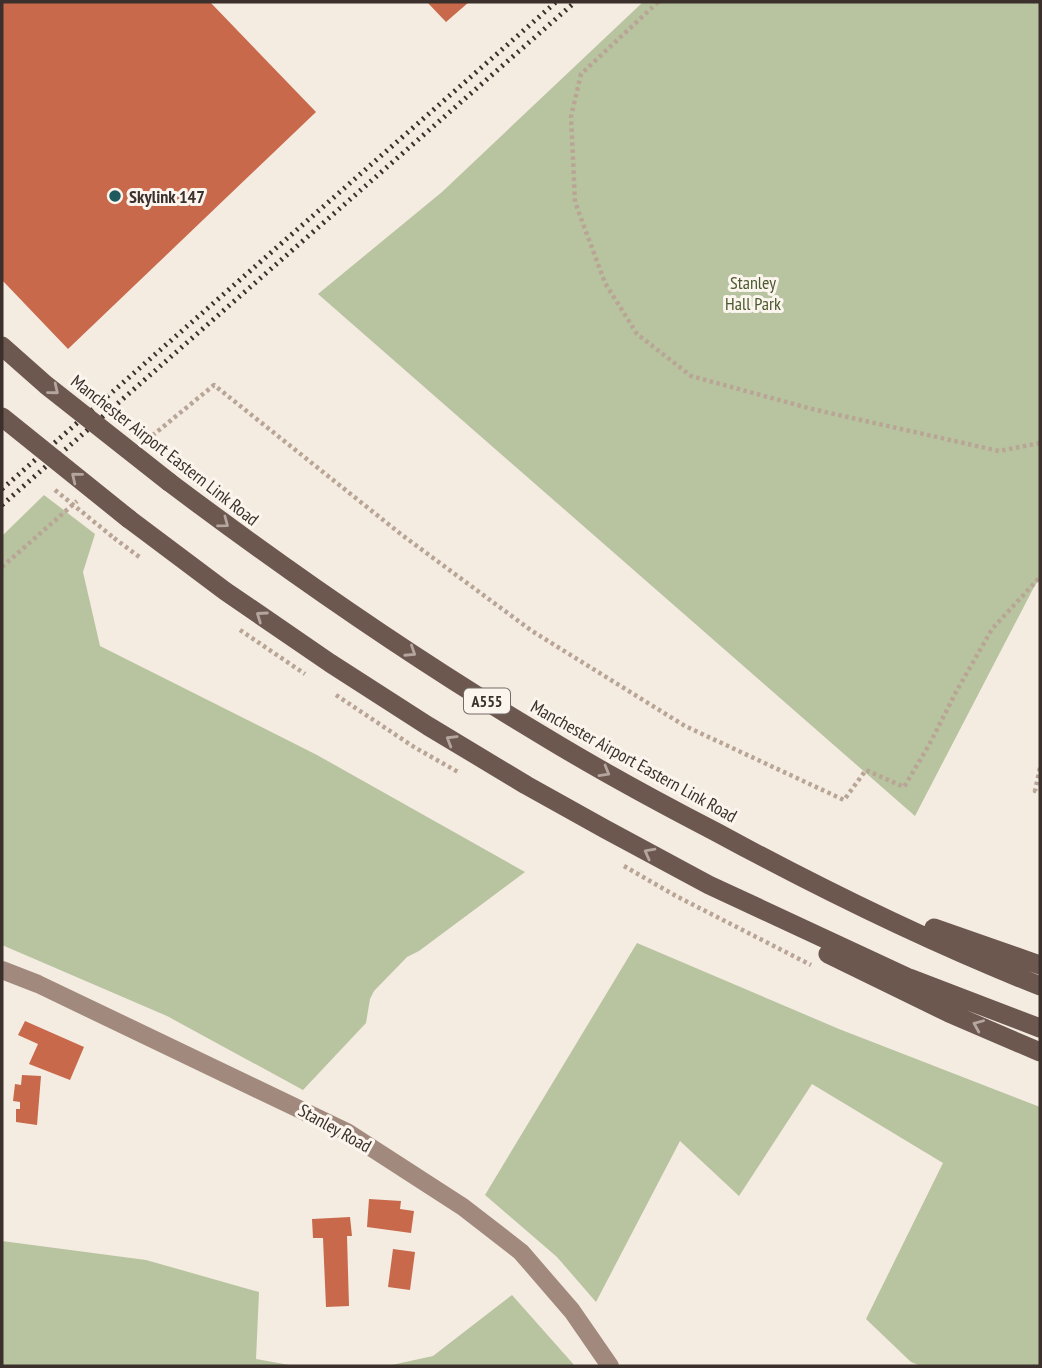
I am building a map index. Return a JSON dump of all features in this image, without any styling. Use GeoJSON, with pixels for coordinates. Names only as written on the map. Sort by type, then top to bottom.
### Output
{"type":"FeatureCollection","features":[{"type":"Feature","properties":{"kind":"highway","name":"Manchester Airport Eastern Link Road"},"geometry":{"type":"LineString","coordinates":[[2,346],[169,482],[255,547],[351,613],[545,737],[618,780],[824,890],[1040,986]]}},
{"type":"Feature","properties":{"kind":"highway"},"geometry":{"type":"LineString","coordinates":[[2,417],[129,519],[235,598],[428,726],[526,785],[709,885],[838,960],[949,1013],[1040,1052]]}},
{"type":"Feature","properties":{"kind":"highway"},"geometry":{"type":"LineString","coordinates":[[709,885],[909,978],[1040,1028]]}},
{"type":"Feature","properties":{"kind":"highway","name":"A555"},"geometry":{"type":"LineString","coordinates":[[824,890],[1040,965]]}},
{"type":"Feature","properties":{"kind":"main road","name":"Stanley Road"},"geometry":{"type":"LineString","coordinates":[[2,970],[50,989],[337,1127],[440,1192],[521,1252],[572,1311],[610,1366]]}},
{"type":"Feature","properties":{"kind":"path"},"geometry":{"type":"LineString","coordinates":[[658,2],[581,74],[571,117],[575,202],[605,284],[637,334],[691,376],[999,451],[1040,443]]}},
{"type":"Feature","properties":{"kind":"path"},"geometry":{"type":"LineString","coordinates":[[145,442],[214,385],[401,535],[532,631],[685,726],[844,800],[866,770],[904,787],[992,629],[1040,577]]}},
{"type":"Feature","properties":{"kind":"path"},"geometry":{"type":"LineString","coordinates":[[2,567],[85,494]]}},
{"type":"Feature","properties":{"kind":"path"},"geometry":{"type":"LineString","coordinates":[[1040,768],[1035,791],[1040,791]]}},
{"type":"Feature","properties":{"kind":"green space","name":"Stanley Hall Park"},"geometry":{"type":"Polygon","coordinates":[[[643,2],[1040,2],[1040,578],[915,816],[318,294],[442,192],[643,2]]]}},
{"type":"Feature","properties":{"kind":"green space"},"geometry":{"type":"Polygon","coordinates":[[[44,495],[95,534],[83,572],[100,646],[317,755],[525,872],[419,951],[407,957],[374,991],[366,1023],[303,1090],[167,1016],[2,945],[2,536],[44,495]]]}},
{"type":"Feature","properties":{"kind":"green space"},"geometry":{"type":"Polygon","coordinates":[[[637,943],[839,1029],[1040,1107],[1040,1366],[921,1366],[911,1362],[866,1319],[943,1163],[812,1084],[739,1196],[680,1141],[596,1302],[557,1257],[485,1195],[637,943]]]}},
{"type":"Feature","properties":{"kind":"green space"},"geometry":{"type":"Polygon","coordinates":[[[2,1241],[146,1260],[259,1292],[256,1359],[295,1366],[2,1366],[2,1241]]]}},
{"type":"Feature","properties":{"kind":"green space"},"geometry":{"type":"Polygon","coordinates":[[[512,1295],[575,1366],[387,1366],[433,1356],[512,1295]]]}},
{"type":"Feature","properties":{"kind":"building","name":"Skylink 147"},"geometry":{"type":"Polygon","coordinates":[[[2,2],[210,2],[316,112],[68,349],[2,280],[2,2]]]}},
{"type":"Feature","properties":{"kind":"building"},"geometry":{"type":"Polygon","coordinates":[[[427,2],[469,2],[446,22],[427,2]]]}},
{"type":"Feature","properties":{"kind":"building"},"geometry":{"type":"Polygon","coordinates":[[[25,1021],[84,1047],[70,1080],[29,1064],[38,1044],[18,1035],[25,1021]]]}},
{"type":"Feature","properties":{"kind":"building"},"geometry":{"type":"Polygon","coordinates":[[[22,1075],[41,1076],[37,1125],[16,1122],[16,1109],[20,1109],[20,1102],[13,1101],[15,1084],[21,1085],[22,1075]]]}},
{"type":"Feature","properties":{"kind":"building"},"geometry":{"type":"Polygon","coordinates":[[[369,1199],[401,1201],[400,1209],[414,1211],[411,1233],[367,1227],[369,1199]]]}},
{"type":"Feature","properties":{"kind":"building"},"geometry":{"type":"Polygon","coordinates":[[[350,1217],[352,1236],[347,1236],[349,1306],[326,1307],[323,1238],[313,1238],[312,1219],[350,1217]]]}},
{"type":"Feature","properties":{"kind":"building"},"geometry":{"type":"Polygon","coordinates":[[[393,1249],[415,1252],[410,1290],[388,1287],[393,1249]]]}},
{"type":"Feature","properties":{"kind":"railway"},"geometry":{"type":"LineString","coordinates":[[2,489],[556,2]]}},
{"type":"Feature","properties":{"kind":"railway"},"geometry":{"type":"LineString","coordinates":[[2,505],[575,2]]}},
{"type":"Feature","properties":{"kind":"place","name":"Skylink 147"},"geometry":{"type":"Point","coordinates":[115,196]}}]}
